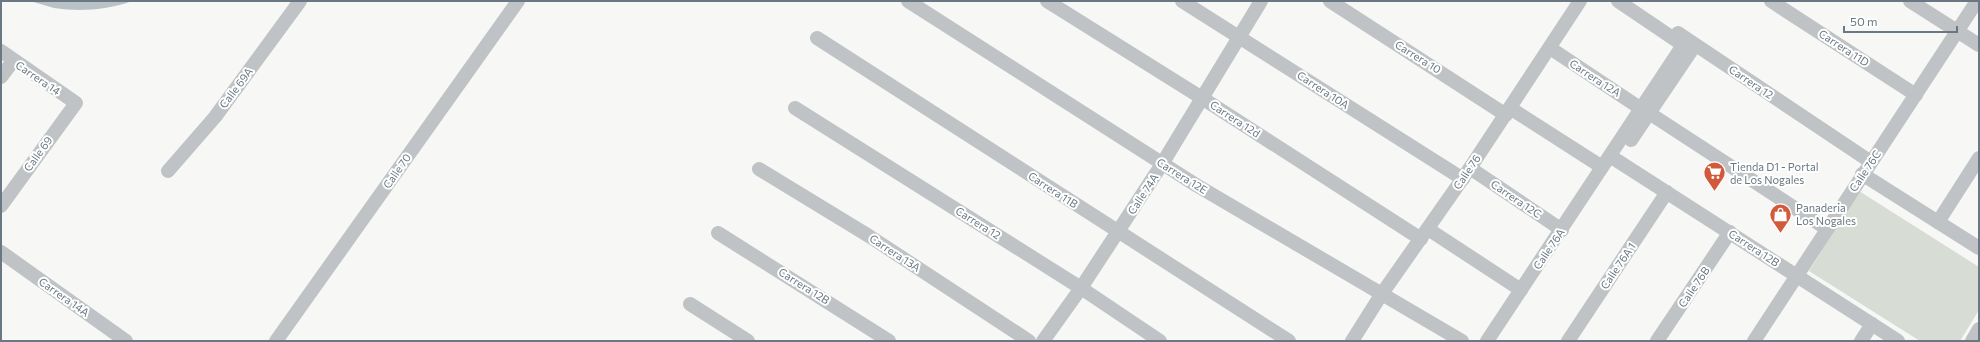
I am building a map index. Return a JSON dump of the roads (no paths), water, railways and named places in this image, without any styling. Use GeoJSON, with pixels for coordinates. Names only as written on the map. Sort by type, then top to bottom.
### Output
{"type":"FeatureCollection","features":[{"type":"Feature","properties":{"kind":"street","name":"Calle 69A"},"geometry":{"type":"LineString","coordinates":[[168,171],[215,117],[300,1]]}},
{"type":"Feature","properties":{"kind":"street","name":"Calle 70"},"geometry":{"type":"LineString","coordinates":[[276,341],[518,1]]}},
{"type":"Feature","properties":{"kind":"street","name":"Carrera 12E"},"geometry":{"type":"LineString","coordinates":[[908,1],[1162,164],[1381,295],[1462,341]]}},
{"type":"Feature","properties":{"kind":"street","name":"Carrera 12d"},"geometry":{"type":"LineString","coordinates":[[1047,1],[1202,98],[1425,234],[1521,290]]}},
{"type":"Feature","properties":{"kind":"street","name":"Carrera 10A"},"geometry":{"type":"LineString","coordinates":[[1182,1],[1467,174]]}},
{"type":"Feature","properties":{"kind":"street","name":"Calle 74A"},"geometry":{"type":"LineString","coordinates":[[1043,341],[1081,288],[1162,164],[1261,1]]}},
{"type":"Feature","properties":{"kind":"street","name":"Carrera 10"},"geometry":{"type":"LineString","coordinates":[[1330,1],[1508,111]]}},
{"type":"Feature","properties":{"kind":"street","name":"Calle 76"},"geometry":{"type":"LineString","coordinates":[[1352,341],[1381,295],[1467,174],[1580,1]]}},
{"type":"Feature","properties":{"kind":"street"},"geometry":{"type":"LineString","coordinates":[[1618,1],[1683,45],[1645,110]]}},
{"type":"Feature","properties":{"kind":"street","name":"Carrera 12"},"geometry":{"type":"LineString","coordinates":[[1631,1],[1871,162]]}},
{"type":"Feature","properties":{"kind":"street","name":"Carrera 11D"},"geometry":{"type":"LineString","coordinates":[[1771,1],[1916,95]]}},
{"type":"Feature","properties":{"kind":"street"},"geometry":{"type":"LineString","coordinates":[[1910,1],[1979,45]]}},
{"type":"Feature","properties":{"kind":"street","name":"Calle 76C"},"geometry":{"type":"LineString","coordinates":[[1754,341],[1862,174],[1916,95],[1977,1]]}},
{"type":"Feature","properties":{"kind":"street","name":"Carrera 11B"},"geometry":{"type":"LineString","coordinates":[[817,38],[1290,341]]}},
{"type":"Feature","properties":{"kind":"street"},"geometry":{"type":"LineString","coordinates":[[1645,110],[1695,44]]}},
{"type":"Feature","properties":{"kind":"street","name":"Carrera 12A"},"geometry":{"type":"LineString","coordinates":[[1550,48],[1827,228]]}},
{"type":"Feature","properties":{"kind":"street","name":"Carrera 14"},"geometry":{"type":"LineString","coordinates":[[1,51],[13,61],[76,103]]}},
{"type":"Feature","properties":{"kind":"street"},"geometry":{"type":"LineString","coordinates":[[1,77],[13,61]]}},
{"type":"Feature","properties":{"kind":"street","name":"Calle 69"},"geometry":{"type":"LineString","coordinates":[[1,206],[76,103]]}},
{"type":"Feature","properties":{"kind":"street","name":"Carrera 12"},"geometry":{"type":"LineString","coordinates":[[795,108],[1081,288],[1160,341]]}},
{"type":"Feature","properties":{"kind":"street","name":"Calle 76A"},"geometry":{"type":"LineString","coordinates":[[1487,341],[1645,110]]}},
{"type":"Feature","properties":{"kind":"street","name":"Carrera 12B"},"geometry":{"type":"LineString","coordinates":[[1508,111],[1610,161],[1667,192],[1898,341]]}},
{"type":"Feature","properties":{"kind":"street"},"geometry":{"type":"LineString","coordinates":[[1938,222],[1979,158]]}},
{"type":"Feature","properties":{"kind":"street","name":"Carrera 13A"},"geometry":{"type":"LineString","coordinates":[[759,169],[869,236],[1029,341]]}},
{"type":"Feature","properties":{"kind":"street","name":"Carrera 12C"},"geometry":{"type":"LineString","coordinates":[[1467,174],[1562,230]]}},
{"type":"Feature","properties":{"kind":"street"},"geometry":{"type":"LineString","coordinates":[[1862,174],[1979,248]]}},
{"type":"Feature","properties":{"kind":"street","name":"Calle 76A 1"},"geometry":{"type":"LineString","coordinates":[[1568,341],[1667,192]]}},
{"type":"Feature","properties":{"kind":"street","name":"Calle 76B"},"geometry":{"type":"LineString","coordinates":[[1657,341],[1730,232]]}},
{"type":"Feature","properties":{"kind":"street","name":"Carrera 12B"},"geometry":{"type":"LineString","coordinates":[[718,233],[889,341]]}},
{"type":"Feature","properties":{"kind":"street","name":"Carrera 14A"},"geometry":{"type":"LineString","coordinates":[[1,252],[126,341]]}},
{"type":"Feature","properties":{"kind":"street"},"geometry":{"type":"LineString","coordinates":[[690,304],[748,341]]}},
{"type":"Feature","properties":{"kind":"street"},"geometry":{"type":"LineString","coordinates":[[1861,341],[1872,324]]}},
{"type":"Feature","properties":{"kind":"street"},"geometry":{"type":"LineString","coordinates":[[1972,341],[1979,329]]}},
{"type":"Feature","properties":{"kind":"place","name":"Tienda D1 - Portal de Los Nogales"},"geometry":{"type":"Point","coordinates":[1714,192]}},
{"type":"Feature","properties":{"kind":"place","name":"Panaderia Los Nogales"},"geometry":{"type":"Point","coordinates":[1781,234]}}]}
